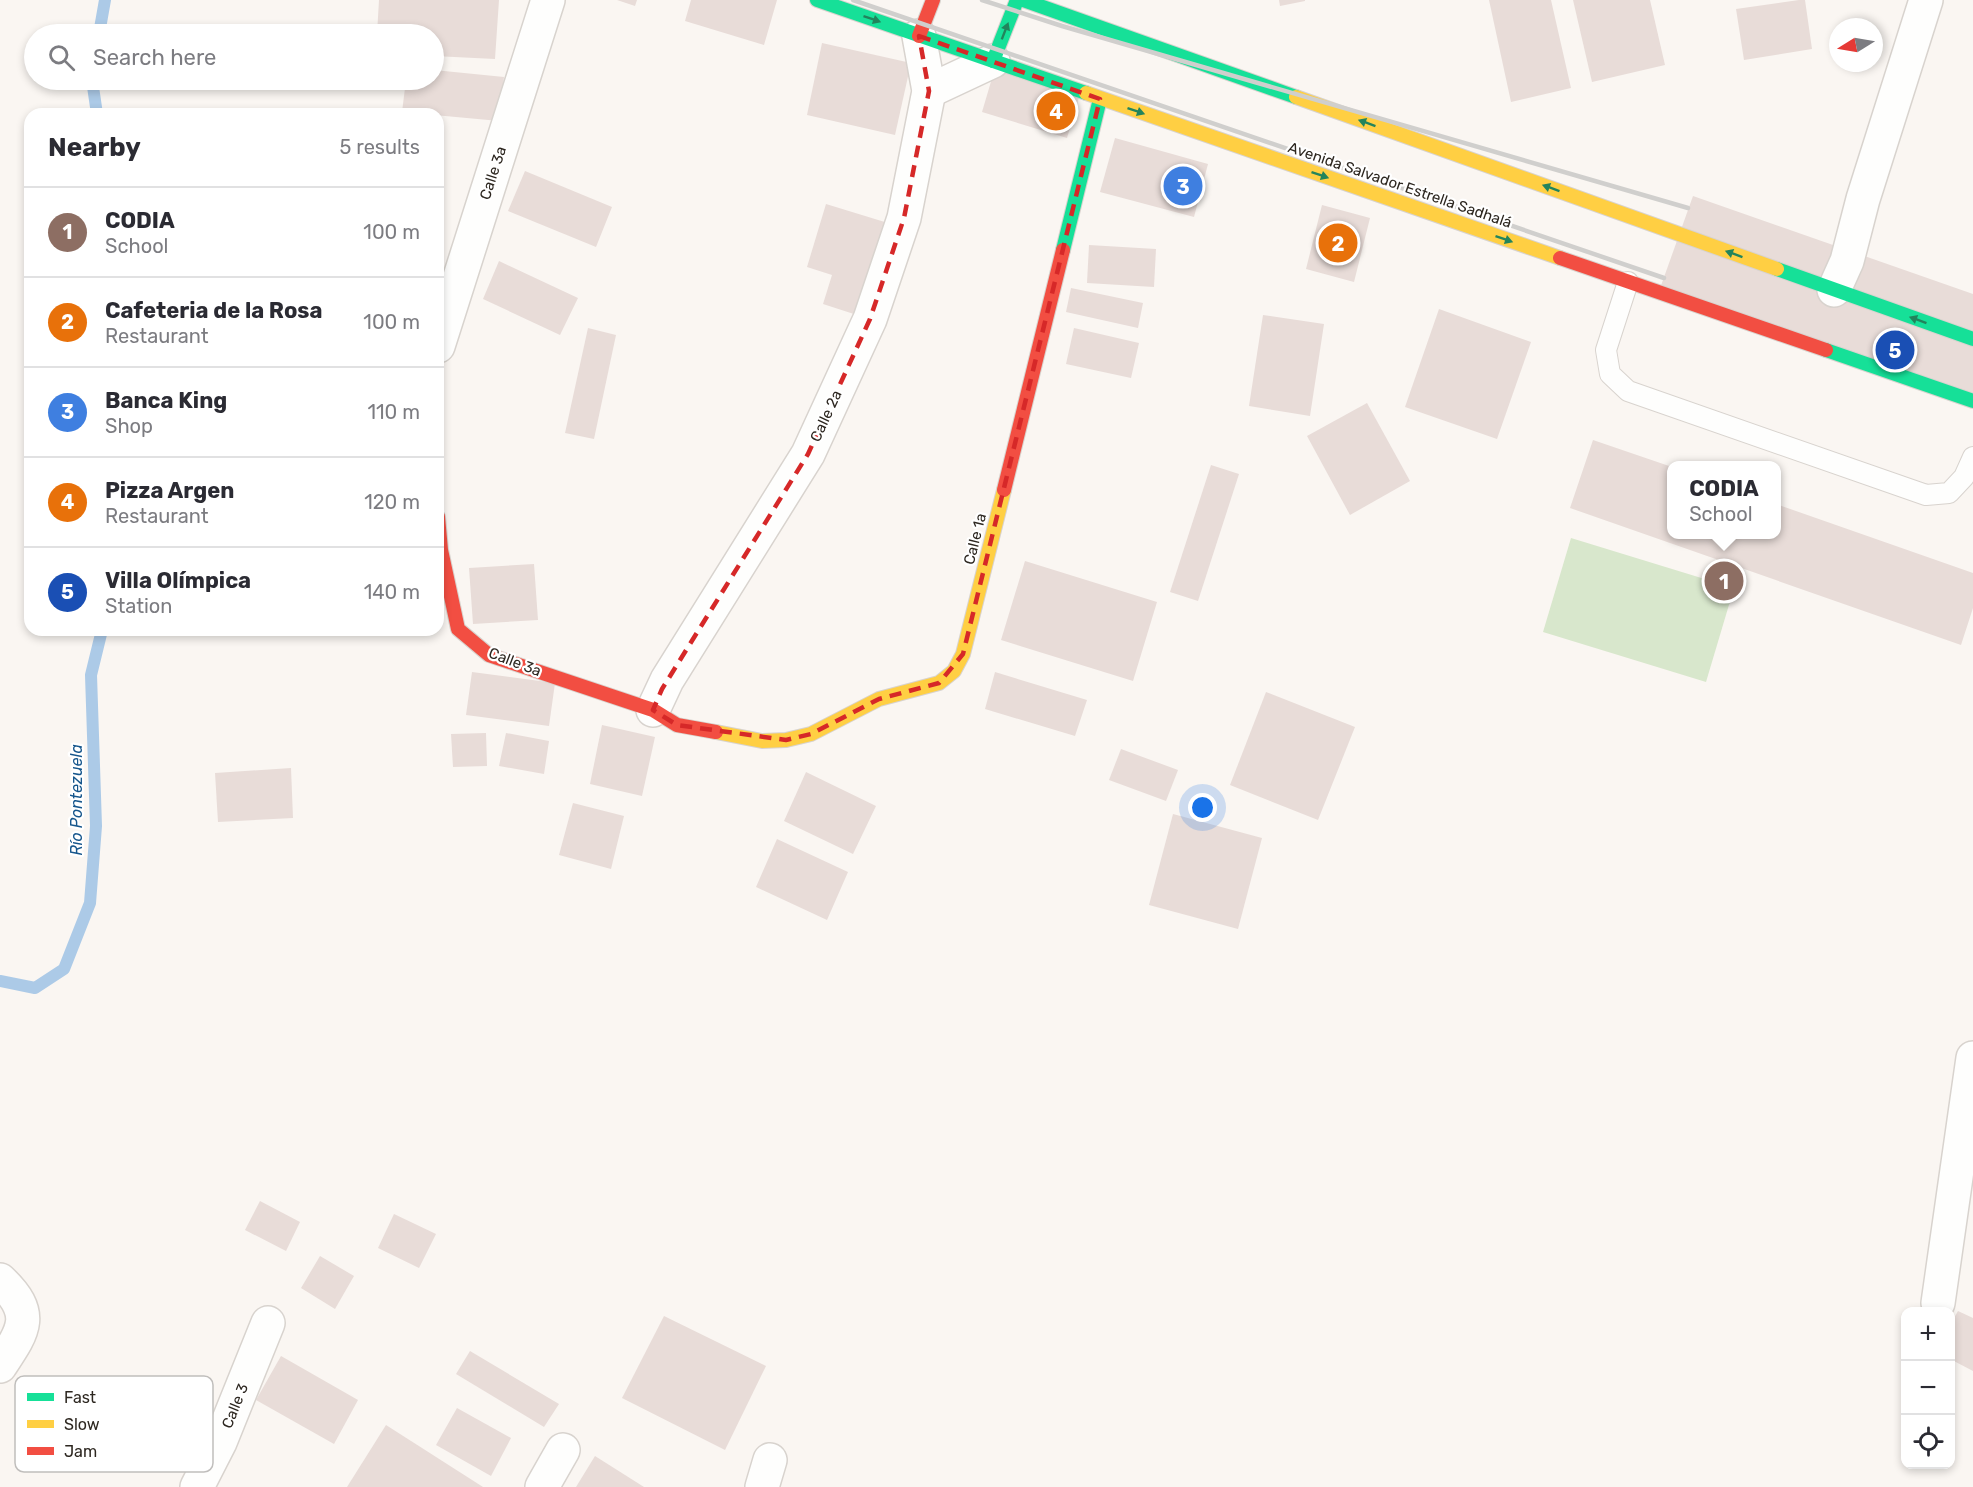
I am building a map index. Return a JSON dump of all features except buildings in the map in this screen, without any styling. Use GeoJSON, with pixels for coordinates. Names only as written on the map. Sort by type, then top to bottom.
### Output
{"type":"FeatureCollection","features":[{"type":"Feature","properties":{"kind":"main road","name":"Avenida Salvador Estrella Sadhalá"},"geometry":{"type":"LineString","coordinates":[[817,0],[1973,401]]}},
{"type":"Feature","properties":{"kind":"main road"},"geometry":{"type":"LineString","coordinates":[[919,36],[933,0]]}},
{"type":"Feature","properties":{"kind":"main road"},"geometry":{"type":"LineString","coordinates":[[993,61],[1017,0]]}},
{"type":"Feature","properties":{"kind":"main road"},"geometry":{"type":"LineString","coordinates":[[1023,0],[1973,339]]}},
{"type":"Feature","properties":{"kind":"main road","name":"Calle 1a"},"geometry":{"type":"LineString","coordinates":[[653,710],[677,725],[762,741],[786,740],[811,734],[879,699],[939,683],[954,671],[963,654],[1100,99]]}},
{"type":"Feature","properties":{"kind":"main road","name":"Calle 3a"},"geometry":{"type":"LineString","coordinates":[[444,564],[458,629],[489,655],[653,710]]}},
{"type":"Feature","properties":{"kind":"street","name":"Calle 3a"},"geometry":{"type":"LineString","coordinates":[[444,327],[548,0]]}},
{"type":"Feature","properties":{"kind":"street"},"geometry":{"type":"LineString","coordinates":[[1834,290],[1847,261],[1863,199],[1926,0]]}},
{"type":"Feature","properties":{"kind":"street","name":"Calle 2a"},"geometry":{"type":"LineString","coordinates":[[653,710],[667,680],[808,454],[870,319],[904,218],[929,92],[919,36]]}},
{"type":"Feature","properties":{"kind":"street"},"geometry":{"type":"LineString","coordinates":[[929,92],[993,61]]}},
{"type":"Feature","properties":{"kind":"street"},"geometry":{"type":"LineString","coordinates":[[1938,1303],[1973,1058]]}},
{"type":"Feature","properties":{"kind":"street"},"geometry":{"type":"LineString","coordinates":[[0,1280],[16,1296],[24,1314],[20,1336],[0,1366]]}},
{"type":"Feature","properties":{"kind":"street","name":"Calle 3"},"geometry":{"type":"LineString","coordinates":[[213,1456],[268,1323]]}},
{"type":"Feature","properties":{"kind":"street"},"geometry":{"type":"LineString","coordinates":[[542,1487],[563,1450]]}},
{"type":"Feature","properties":{"kind":"street","name":"Calle 3"},"geometry":{"type":"LineString","coordinates":[[197,1487],[205,1472]]}},
{"type":"Feature","properties":{"kind":"lane"},"geometry":{"type":"LineString","coordinates":[[1628,282],[1606,351],[1610,374],[1628,391],[1926,495],[1949,493],[1964,477],[1973,458]]}},
{"type":"Feature","properties":{"kind":"highlighted area"},"geometry":{"type":"Polygon","coordinates":[[[919,36],[1100,99],[963,654],[939,683],[879,699],[811,734],[786,740],[677,725],[653,710],[662,689],[808,454],[870,319],[904,218],[929,91],[919,36]]]}},
{"type":"Feature","properties":{"kind":"green space"},"geometry":{"type":"Polygon","coordinates":[[[1571,538],[1734,588],[1706,682],[1543,632],[1571,538]]]}},
{"type":"Feature","properties":{"kind":"waterway","name":"Río Pontezuela"},"geometry":{"type":"LineString","coordinates":[[101,24],[105,0]]}},
{"type":"Feature","properties":{"kind":"waterway","name":"Río Pontezuela"},"geometry":{"type":"LineString","coordinates":[[93,90],[96,108]]}},
{"type":"Feature","properties":{"kind":"waterway","name":"Río Pontezuela"},"geometry":{"type":"LineString","coordinates":[[0,981],[35,988],[64,969],[90,903],[96,826],[91,675],[101,636]]}},
{"type":"Feature","properties":{"kind":"railway"},"geometry":{"type":"LineString","coordinates":[[853,0],[1664,278]]}},
{"type":"Feature","properties":{"kind":"railway"},"geometry":{"type":"LineString","coordinates":[[982,0],[1062,26],[1688,208]]}},
{"type":"Feature","properties":{"kind":"traffic: fast"},"geometry":{"type":"LineString","coordinates":[[817,0],[1086,93]]}},
{"type":"Feature","properties":{"kind":"traffic: fast"},"geometry":{"type":"LineString","coordinates":[[993,61],[1017,0]]}},
{"type":"Feature","properties":{"kind":"traffic: fast"},"geometry":{"type":"LineString","coordinates":[[1023,0],[1296,97]]}},
{"type":"Feature","properties":{"kind":"traffic: fast"},"geometry":{"type":"LineString","coordinates":[[1063,250],[1100,99]]}},
{"type":"Feature","properties":{"kind":"traffic: fast"},"geometry":{"type":"LineString","coordinates":[[1777,269],[1973,339]]}},
{"type":"Feature","properties":{"kind":"traffic: fast"},"geometry":{"type":"LineString","coordinates":[[1826,350],[1973,401]]}},
{"type":"Feature","properties":{"kind":"traffic: slow"},"geometry":{"type":"LineString","coordinates":[[1086,93],[1560,258]]}},
{"type":"Feature","properties":{"kind":"traffic: slow"},"geometry":{"type":"LineString","coordinates":[[1296,97],[1777,269]]}},
{"type":"Feature","properties":{"kind":"traffic: slow"},"geometry":{"type":"LineString","coordinates":[[716,732],[762,741],[786,740],[811,734],[879,699],[939,683],[954,671],[963,654],[1004,490]]}},
{"type":"Feature","properties":{"kind":"traffic: jam"},"geometry":{"type":"LineString","coordinates":[[919,36],[933,0]]}},
{"type":"Feature","properties":{"kind":"traffic: jam"},"geometry":{"type":"LineString","coordinates":[[1004,490],[1063,250]]}},
{"type":"Feature","properties":{"kind":"traffic: jam"},"geometry":{"type":"LineString","coordinates":[[1560,258],[1826,350]]}},
{"type":"Feature","properties":{"kind":"traffic: jam"},"geometry":{"type":"LineString","coordinates":[[444,564],[458,629],[489,655],[653,710],[677,725],[716,732]]}},
{"type":"Feature","properties":{"kind":"place","name":"Pizza Argen"},"geometry":{"type":"Point","coordinates":[1056,111]}},
{"type":"Feature","properties":{"kind":"place","name":"Banca King"},"geometry":{"type":"Point","coordinates":[1183,186]}},
{"type":"Feature","properties":{"kind":"place","name":"Cafeteria de la Rosa"},"geometry":{"type":"Point","coordinates":[1338,243]}},
{"type":"Feature","properties":{"kind":"place","name":"Villa Olímpica"},"geometry":{"type":"Point","coordinates":[1895,350]}},
{"type":"Feature","properties":{"kind":"place","name":"CODIA"},"geometry":{"type":"Point","coordinates":[1724,581]}}]}
